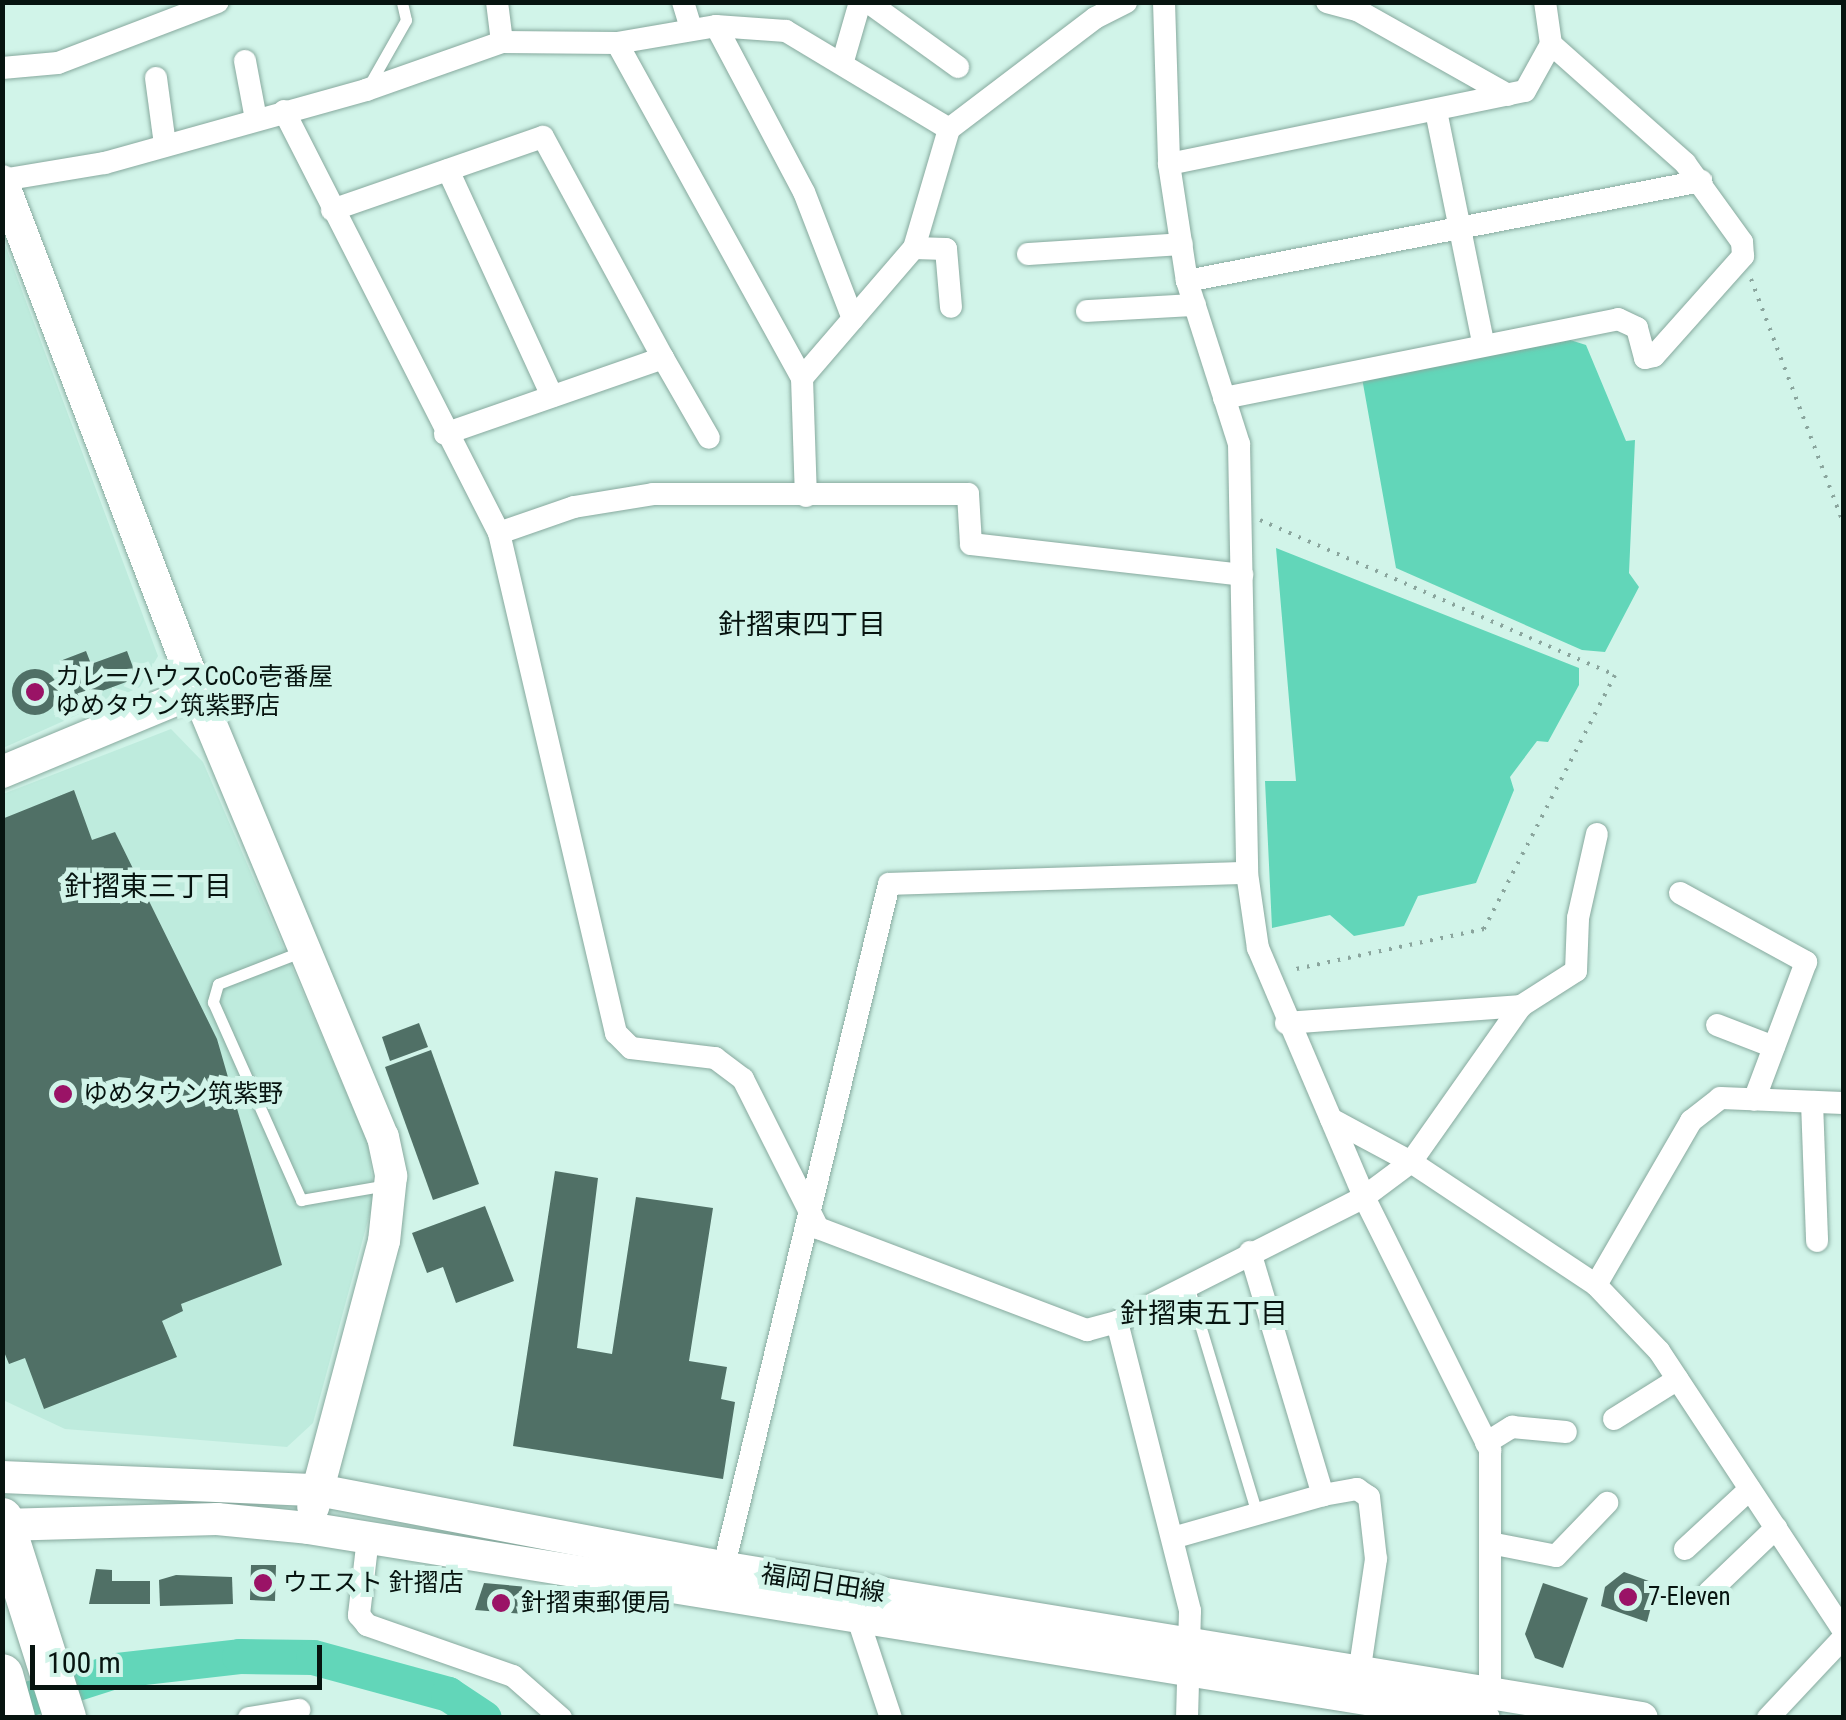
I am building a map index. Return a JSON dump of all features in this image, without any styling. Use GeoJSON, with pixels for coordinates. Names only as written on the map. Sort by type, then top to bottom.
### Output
{"type":"FeatureCollection","features":[{"type":"Feature","properties":{"kind":"highway"},"geometry":{"type":"LineString","coordinates":[[3,1523],[65,1718]]}},
{"type":"Feature","properties":{"kind":"highway"},"geometry":{"type":"LineString","coordinates":[[2,1597],[38,1718]]}},
{"type":"Feature","properties":{"kind":"highway"},"geometry":{"type":"LineString","coordinates":[[2,1675],[14,1718]]}},
{"type":"Feature","properties":{"kind":"main road"},"geometry":{"type":"LineString","coordinates":[[2,180],[197,691],[311,948],[384,1136],[391,1186],[384,1242],[308,1528]]}},
{"type":"Feature","properties":{"kind":"main road"},"geometry":{"type":"LineString","coordinates":[[2,772],[197,691]]}},
{"type":"Feature","properties":{"kind":"main road","name":"福岡日田線"},"geometry":{"type":"LineString","coordinates":[[2,1477],[318,1490],[720,1579]]}},
{"type":"Feature","properties":{"kind":"main road","name":"福岡日田線"},"geometry":{"type":"LineString","coordinates":[[3,1523],[217,1519],[308,1528],[720,1579],[1488,1709],[1642,1718]]}},
{"type":"Feature","properties":{"kind":"main road","name":"福岡日田線"},"geometry":{"type":"LineString","coordinates":[[1186,1656],[1359,1674],[1488,1709]]}},
{"type":"Feature","properties":{"kind":"street"},"geometry":{"type":"LineString","coordinates":[[146,2],[155,26]]}},
{"type":"Feature","properties":{"kind":"street"},"geometry":{"type":"LineString","coordinates":[[2,68],[58,63],[218,2]]}},
{"type":"Feature","properties":{"kind":"street"},"geometry":{"type":"LineString","coordinates":[[497,2],[502,42]]}},
{"type":"Feature","properties":{"kind":"street"},"geometry":{"type":"LineString","coordinates":[[683,2],[691,29]]}},
{"type":"Feature","properties":{"kind":"street"},"geometry":{"type":"LineString","coordinates":[[843,60],[864,2],[958,67]]}},
{"type":"Feature","properties":{"kind":"street"},"geometry":{"type":"LineString","coordinates":[[802,378],[914,248],[949,129],[1095,18],[1126,2]]}},
{"type":"Feature","properties":{"kind":"street"},"geometry":{"type":"LineString","coordinates":[[1164,2],[1169,164],[1187,280],[1239,444],[1247,873],[1268,975],[1286,1023],[1364,1197],[1486,1443],[1490,1544],[1488,1709]]}},
{"type":"Feature","properties":{"kind":"street"},"geometry":{"type":"LineString","coordinates":[[1327,2],[1358,10],[1508,95]]}},
{"type":"Feature","properties":{"kind":"street"},"geometry":{"type":"LineString","coordinates":[[1169,164],[1525,91],[1551,44],[1545,2]]}},
{"type":"Feature","properties":{"kind":"street"},"geometry":{"type":"LineString","coordinates":[[716,26],[804,192],[852,319]]}},
{"type":"Feature","properties":{"kind":"street"},"geometry":{"type":"LineString","coordinates":[[2,180],[166,146],[366,90],[502,42],[617,44],[716,26],[786,31],[843,60],[949,129]]}},
{"type":"Feature","properties":{"kind":"street"},"geometry":{"type":"LineString","coordinates":[[617,44],[802,378],[806,496]]}},
{"type":"Feature","properties":{"kind":"street"},"geometry":{"type":"LineString","coordinates":[[1224,398],[1618,319],[1637,328],[1645,358],[1654,356],[1743,256],[1700,181],[1551,44]]}},
{"type":"Feature","properties":{"kind":"street"},"geometry":{"type":"LineString","coordinates":[[245,61],[256,119]]}},
{"type":"Feature","properties":{"kind":"street"},"geometry":{"type":"LineString","coordinates":[[156,78],[166,146]]}},
{"type":"Feature","properties":{"kind":"street"},"geometry":{"type":"LineString","coordinates":[[284,110],[445,434],[499,533],[616,1033],[631,1048],[714,1058],[744,1079],[818,1228],[1086,1330],[1117,1322],[1364,1197],[1411,1162],[1520,1006],[1576,971],[1578,918],[1598,834]]}},
{"type":"Feature","properties":{"kind":"street"},"geometry":{"type":"LineString","coordinates":[[1436,112],[1482,344]]}},
{"type":"Feature","properties":{"kind":"street"},"geometry":{"type":"LineString","coordinates":[[332,210],[542,137],[710,438]]}},
{"type":"Feature","properties":{"kind":"street"},"geometry":{"type":"LineString","coordinates":[[448,170],[552,396]]}},
{"type":"Feature","properties":{"kind":"street"},"geometry":{"type":"LineString","coordinates":[[1187,280],[1700,181]]}},
{"type":"Feature","properties":{"kind":"street"},"geometry":{"type":"LineString","coordinates":[[1028,254],[1182,244]]}},
{"type":"Feature","properties":{"kind":"street"},"geometry":{"type":"LineString","coordinates":[[914,248],[946,249],[950,307]]}},
{"type":"Feature","properties":{"kind":"street"},"geometry":{"type":"LineString","coordinates":[[1087,311],[1195,305]]}},
{"type":"Feature","properties":{"kind":"street"},"geometry":{"type":"LineString","coordinates":[[445,434],[663,358]]}},
{"type":"Feature","properties":{"kind":"street"},"geometry":{"type":"LineString","coordinates":[[499,533],[574,507],[653,494],[968,494],[970,544],[1242,575]]}},
{"type":"Feature","properties":{"kind":"street"},"geometry":{"type":"LineString","coordinates":[[720,1579],[889,884],[1247,873]]}},
{"type":"Feature","properties":{"kind":"street"},"geometry":{"type":"LineString","coordinates":[[1680,893],[1806,962],[1754,1100]]}},
{"type":"Feature","properties":{"kind":"street"},"geometry":{"type":"LineString","coordinates":[[1286,1023],[1520,1006]]}},
{"type":"Feature","properties":{"kind":"street"},"geometry":{"type":"LineString","coordinates":[[1717,1026],[1774,1047]]}},
{"type":"Feature","properties":{"kind":"street"},"geometry":{"type":"LineString","coordinates":[[1596,1284],[1691,1121],[1720,1098],[1844,1103]]}},
{"type":"Feature","properties":{"kind":"street"},"geometry":{"type":"LineString","coordinates":[[1812,1102],[1816,1241]]}},
{"type":"Feature","properties":{"kind":"street"},"geometry":{"type":"LineString","coordinates":[[1330,1119],[1411,1162],[1596,1284],[1678,1379],[1844,1634],[1768,1718]]}},
{"type":"Feature","properties":{"kind":"street"},"geometry":{"type":"LineString","coordinates":[[1250,1252],[1323,1495]]}},
{"type":"Feature","properties":{"kind":"street"},"geometry":{"type":"LineString","coordinates":[[1117,1322],[1176,1537],[1190,1611],[1187,1718]]}},
{"type":"Feature","properties":{"kind":"street"},"geometry":{"type":"LineString","coordinates":[[1614,1419],[1678,1379]]}},
{"type":"Feature","properties":{"kind":"street"},"geometry":{"type":"LineString","coordinates":[[1486,1443],[1512,1427],[1566,1432]]}},
{"type":"Feature","properties":{"kind":"street"},"geometry":{"type":"LineString","coordinates":[[1176,1537],[1323,1495],[1358,1489],[1369,1498],[1376,1559],[1359,1674]]}},
{"type":"Feature","properties":{"kind":"street"},"geometry":{"type":"LineString","coordinates":[[1684,1549],[1750,1489]]}},
{"type":"Feature","properties":{"kind":"street"},"geometry":{"type":"LineString","coordinates":[[1490,1544],[1556,1556],[1607,1503]]}},
{"type":"Feature","properties":{"kind":"street"},"geometry":{"type":"LineString","coordinates":[[1709,1592],[1776,1528]]}},
{"type":"Feature","properties":{"kind":"street"},"geometry":{"type":"LineString","coordinates":[[368,1538],[359,1615],[367,1625],[513,1676],[562,1718]]}},
{"type":"Feature","properties":{"kind":"street"},"geometry":{"type":"LineString","coordinates":[[855,1601],[891,1718]]}},
{"type":"Feature","properties":{"kind":"street"},"geometry":{"type":"LineString","coordinates":[[250,1718],[299,1710]]}},
{"type":"Feature","properties":{"kind":"lane"},"geometry":{"type":"LineString","coordinates":[[366,90],[406,20],[402,2]]}},
{"type":"Feature","properties":{"kind":"lane"},"geometry":{"type":"LineString","coordinates":[[311,948],[218,984],[214,1002],[301,1200],[391,1186]]}},
{"type":"Feature","properties":{"kind":"lane"},"geometry":{"type":"LineString","coordinates":[[1188,1285],[1257,1514]]}},
{"type":"Feature","properties":{"kind":"path"},"geometry":{"type":"LineString","coordinates":[[1743,256],[1844,526]]}},
{"type":"Feature","properties":{"kind":"path"},"geometry":{"type":"LineString","coordinates":[[1242,512],[1615,675],[1484,929],[1268,975]]}},
{"type":"Feature","properties":{"kind":"shaded area"},"geometry":{"type":"Polygon","coordinates":[[[2,237],[158,656],[140,687],[3,748],[2,237]]]}},
{"type":"Feature","properties":{"kind":"shaded area"},"geometry":{"type":"Polygon","coordinates":[[[1567,339],[1586,345],[1626,441],[1635,440],[1629,573],[1639,587],[1605,652],[1582,650],[1396,568],[1362,378],[1567,339]]]}},
{"type":"Feature","properties":{"kind":"shaded area"},"geometry":{"type":"Polygon","coordinates":[[[1276,548],[1579,668],[1579,685],[1548,742],[1537,741],[1510,777],[1514,790],[1476,883],[1418,896],[1404,926],[1354,936],[1330,915],[1272,928],[1265,781],[1296,781],[1276,548]]]}},
{"type":"Feature","properties":{"kind":"shaded area","name":"ゆめタウン筑紫野"},"geometry":{"type":"Polygon","coordinates":[[[171,729],[203,762],[368,1143],[374,1198],[313,1423],[287,1447],[65,1429],[3,1400],[3,794],[171,729]]]}},
{"type":"Feature","properties":{"kind":"building"},"geometry":{"type":"Polygon","coordinates":[[[86,651],[91,664],[127,651],[137,678],[75,701],[60,661],[86,651]]]}},
{"type":"Feature","properties":{"kind":"building","name":"カレーハウスCoCo壱番屋 ゆめタウン筑紫野店"},"geometry":{"type":"Polygon","coordinates":[[[35,669],[51,676],[58,692],[51,708],[35,715],[19,708],[12,692],[19,676],[35,669]]]}},
{"type":"Feature","properties":{"kind":"building","name":"ゆめタウン筑紫野"},"geometry":{"type":"Polygon","coordinates":[[[74,790],[92,840],[115,832],[217,1039],[282,1265],[181,1304],[183,1311],[162,1321],[177,1357],[44,1409],[25,1358],[9,1364],[2,1347],[2,819],[74,790]]]}},
{"type":"Feature","properties":{"kind":"building"},"geometry":{"type":"Polygon","coordinates":[[[419,1023],[428,1047],[390,1061],[382,1037],[419,1023]]]}},
{"type":"Feature","properties":{"kind":"building"},"geometry":{"type":"Polygon","coordinates":[[[431,1050],[479,1184],[433,1200],[385,1067],[431,1050]]]}},
{"type":"Feature","properties":{"kind":"building"},"geometry":{"type":"Polygon","coordinates":[[[555,1171],[598,1178],[577,1348],[612,1354],[636,1197],[713,1208],[689,1361],[727,1367],[721,1399],[735,1402],[723,1479],[513,1446],[555,1171]]]}},
{"type":"Feature","properties":{"kind":"building"},"geometry":{"type":"Polygon","coordinates":[[[485,1206],[514,1281],[456,1303],[443,1267],[427,1273],[412,1233],[485,1206]]]}},
{"type":"Feature","properties":{"kind":"building","name":"ウエスト 針摺店"},"geometry":{"type":"Polygon","coordinates":[[[251,1565],[276,1565],[275,1601],[250,1600],[251,1565]]]}},
{"type":"Feature","properties":{"kind":"building"},"geometry":{"type":"Polygon","coordinates":[[[96,1569],[112,1570],[112,1581],[150,1581],[150,1604],[89,1604],[96,1569]]]}},
{"type":"Feature","properties":{"kind":"building","name":"7-Eleven"},"geometry":{"type":"Polygon","coordinates":[[[1624,1572],[1657,1584],[1647,1622],[1601,1606],[1605,1587],[1624,1572]]]}},
{"type":"Feature","properties":{"kind":"building"},"geometry":{"type":"Polygon","coordinates":[[[176,1575],[232,1577],[233,1604],[160,1606],[159,1580],[176,1575]]]}},
{"type":"Feature","properties":{"kind":"building","name":"針摺東郵便局"},"geometry":{"type":"Polygon","coordinates":[[[484,1583],[528,1587],[525,1614],[475,1610],[484,1583]]]}},
{"type":"Feature","properties":{"kind":"building"},"geometry":{"type":"Polygon","coordinates":[[[1543,1583],[1588,1598],[1563,1668],[1535,1658],[1525,1634],[1543,1583]]]}},
{"type":"Feature","properties":{"kind":"building"},"geometry":{"type":"Polygon","coordinates":[[[533,1588],[572,1594],[568,1618],[529,1612],[533,1588]]]}},
{"type":"Feature","properties":{"kind":"waterway"},"geometry":{"type":"LineString","coordinates":[[2,1707],[117,1670],[239,1656],[313,1657],[448,1694],[484,1718]]}},
{"type":"Feature","properties":{"kind":"place","name":"カレーハウスCoCo壱番屋 ゆめタウン筑紫野店"},"geometry":{"type":"Point","coordinates":[35,692]}},
{"type":"Feature","properties":{"kind":"place","name":"ゆめタウン筑紫野"},"geometry":{"type":"Point","coordinates":[63,1094]}},
{"type":"Feature","properties":{"kind":"place","name":"ウエスト 針摺店"},"geometry":{"type":"Point","coordinates":[263,1583]}},
{"type":"Feature","properties":{"kind":"place","name":"7-Eleven"},"geometry":{"type":"Point","coordinates":[1628,1597]}},
{"type":"Feature","properties":{"kind":"place","name":"針摺東郵便局"},"geometry":{"type":"Point","coordinates":[501,1603]}},
{"type":"Feature","properties":{"kind":"district","name":"針摺東四丁目"},"geometry":{"type":"Point","coordinates":[802,625]}},
{"type":"Feature","properties":{"kind":"district","name":"針摺東三丁目"},"geometry":{"type":"Point","coordinates":[148,887]}},
{"type":"Feature","properties":{"kind":"district","name":"針摺東五丁目"},"geometry":{"type":"Point","coordinates":[1204,1314]}}]}
